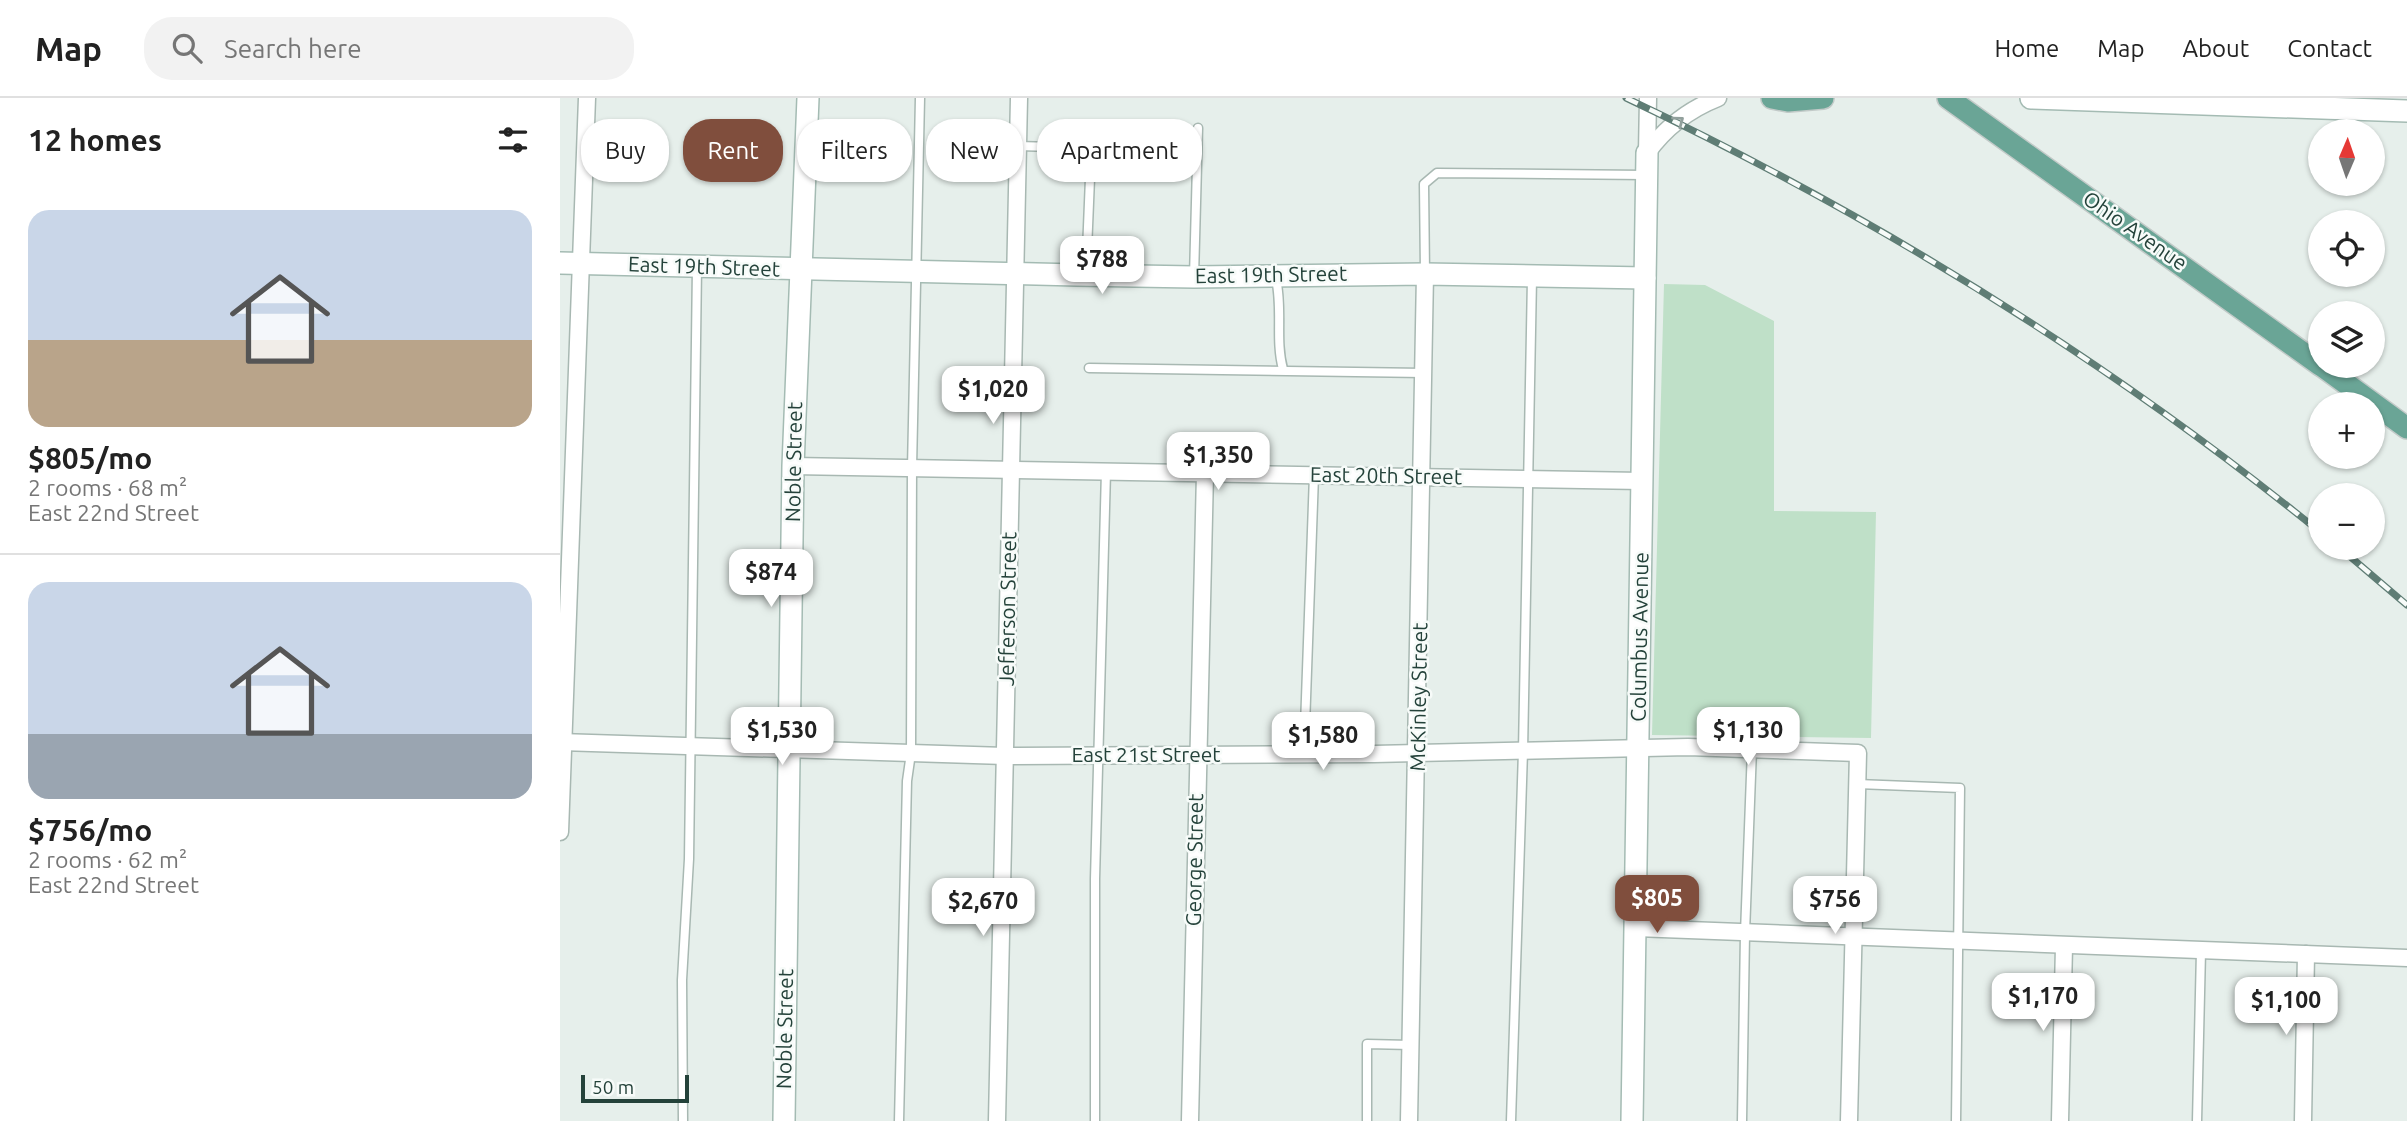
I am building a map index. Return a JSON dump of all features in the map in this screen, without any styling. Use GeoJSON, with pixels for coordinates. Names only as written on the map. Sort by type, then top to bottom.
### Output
{"type":"FeatureCollection","features":[{"type":"Feature","properties":{"kind":"main road"},"geometry":{"type":"LineString","coordinates":[[1772,98],[1788,101],[1823,98]]}},
{"type":"Feature","properties":{"kind":"main road","name":"Ohio Avenue"},"geometry":{"type":"LineString","coordinates":[[1948,98],[2308,356]]}},
{"type":"Feature","properties":{"kind":"main road","name":"Ohio Avenue"},"geometry":{"type":"LineString","coordinates":[[2339,378],[2407,428]]}},
{"type":"Feature","properties":{"kind":"street"},"geometry":{"type":"LineString","coordinates":[[560,832],[570,263],[587,98]]}},
{"type":"Feature","properties":{"kind":"street","name":"Noble Street"},"geometry":{"type":"LineString","coordinates":[[784,1121],[793,466],[808,98]]}},
{"type":"Feature","properties":{"kind":"street","name":"Jefferson Street"},"geometry":{"type":"LineString","coordinates":[[1019,98],[1019,119]]}},
{"type":"Feature","properties":{"kind":"street","name":"Columbus Avenue"},"geometry":{"type":"LineString","coordinates":[[1632,1121],[1648,98]]}},
{"type":"Feature","properties":{"kind":"street"},"geometry":{"type":"LineString","coordinates":[[1647,153],[1659,137],[1676,122],[1703,104],[1718,98]]}},
{"type":"Feature","properties":{"kind":"street"},"geometry":{"type":"LineString","coordinates":[[2031,98],[2407,111]]}},
{"type":"Feature","properties":{"kind":"street","name":"Jefferson Street"},"geometry":{"type":"LineString","coordinates":[[998,1121],[1017,182]]}},
{"type":"Feature","properties":{"kind":"street","name":"East 19th Street"},"geometry":{"type":"LineString","coordinates":[[570,263],[1086,275],[1425,274],[1645,278]]}},
{"type":"Feature","properties":{"kind":"street","name":"McKinley Street"},"geometry":{"type":"LineString","coordinates":[[1409,1121],[1425,274]]}},
{"type":"Feature","properties":{"kind":"street","name":"East 20th Street"},"geometry":{"type":"LineString","coordinates":[[793,466],[1642,481]]}},
{"type":"Feature","properties":{"kind":"street","name":"George Street"},"geometry":{"type":"LineString","coordinates":[[1190,1121],[1205,473]]}},
{"type":"Feature","properties":{"kind":"street","name":"East 21st Street"},"geometry":{"type":"LineString","coordinates":[[562,742],[1005,756],[1688,747],[1752,749],[1858,753],[1857,784]]}},
{"type":"Feature","properties":{"kind":"street"},"geometry":{"type":"LineString","coordinates":[[1849,1121],[1857,784]]}},
{"type":"Feature","properties":{"kind":"street"},"geometry":{"type":"LineString","coordinates":[[1636,929],[2407,958]]}},
{"type":"Feature","properties":{"kind":"street"},"geometry":{"type":"LineString","coordinates":[[2060,1121],[2064,946]]}},
{"type":"Feature","properties":{"kind":"street"},"geometry":{"type":"LineString","coordinates":[[2303,1121],[2306,954]]}},
{"type":"Feature","properties":{"kind":"lane"},"geometry":{"type":"LineString","coordinates":[[899,1121],[907,781],[911,753],[912,468],[920,98]]}},
{"type":"Feature","properties":{"kind":"lane"},"geometry":{"type":"LineString","coordinates":[[1023,146],[1089,148],[1091,154],[1086,275]]}},
{"type":"Feature","properties":{"kind":"lane"},"geometry":{"type":"LineString","coordinates":[[1425,274],[1424,184],[1437,173],[1647,175]]}},
{"type":"Feature","properties":{"kind":"lane"},"geometry":{"type":"LineString","coordinates":[[1194,276],[1197,182]]}},
{"type":"Feature","properties":{"kind":"lane"},"geometry":{"type":"LineString","coordinates":[[683,1121],[682,980],[689,859],[697,267]]}},
{"type":"Feature","properties":{"kind":"lane"},"geometry":{"type":"LineString","coordinates":[[1275,275],[1279,293],[1280,357],[1283,369]]}},
{"type":"Feature","properties":{"kind":"lane"},"geometry":{"type":"LineString","coordinates":[[1511,1121],[1523,751],[1532,275]]}},
{"type":"Feature","properties":{"kind":"lane"},"geometry":{"type":"LineString","coordinates":[[1089,368],[1424,373]]}},
{"type":"Feature","properties":{"kind":"lane"},"geometry":{"type":"LineString","coordinates":[[1095,1121],[1095,879],[1106,471]]}},
{"type":"Feature","properties":{"kind":"lane"},"geometry":{"type":"LineString","coordinates":[[1304,754],[1314,475]]}},
{"type":"Feature","properties":{"kind":"lane"},"geometry":{"type":"LineString","coordinates":[[1742,1121],[1752,749]]}},
{"type":"Feature","properties":{"kind":"lane"},"geometry":{"type":"LineString","coordinates":[[1857,784],[1960,788],[1956,1121]]}},
{"type":"Feature","properties":{"kind":"lane"},"geometry":{"type":"LineString","coordinates":[[2197,1121],[2201,951]]}},
{"type":"Feature","properties":{"kind":"lane"},"geometry":{"type":"LineString","coordinates":[[1367,1121],[1367,1044],[1411,1045]]}},
{"type":"Feature","properties":{"kind":"green space"},"geometry":{"type":"Polygon","coordinates":[[[1664,284],[1705,285],[1774,321],[1774,511],[1876,512],[1871,738],[1652,735],[1664,284]]]}},
{"type":"Feature","properties":{"kind":"railway"},"geometry":{"type":"LineString","coordinates":[[1626,98],[1809,191],[1986,294],[2157,408],[2308,523]]}},
{"type":"Feature","properties":{"kind":"railway"},"geometry":{"type":"LineString","coordinates":[[2354,560],[2407,605]]}}]}
